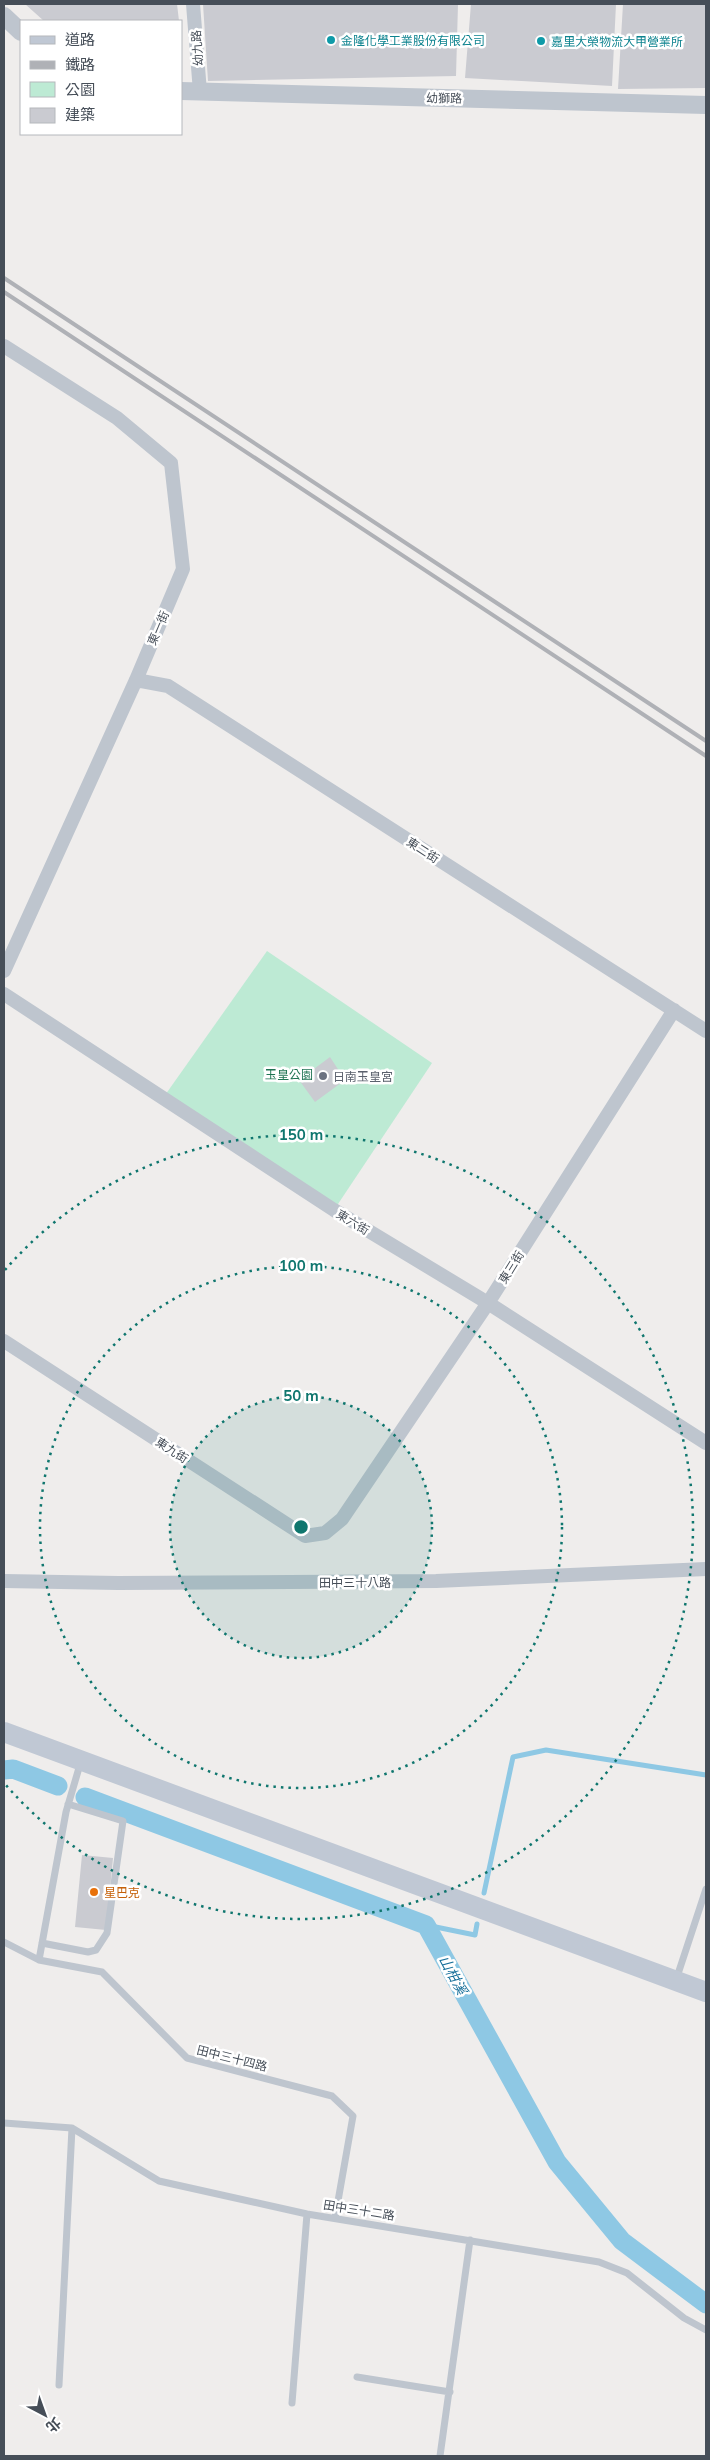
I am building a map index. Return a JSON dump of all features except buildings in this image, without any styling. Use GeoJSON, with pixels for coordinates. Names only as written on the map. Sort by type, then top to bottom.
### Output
{"type":"FeatureCollection","features":[{"type":"Feature","properties":{"kind":"main road"},"geometry":{"type":"LineString","coordinates":[[4,1732],[706,1992]]}},
{"type":"Feature","properties":{"kind":"street","name":"幼九路"},"geometry":{"type":"LineString","coordinates":[[194,4],[200,92]]}},
{"type":"Feature","properties":{"kind":"street"},"geometry":{"type":"LineString","coordinates":[[4,16],[20,31]]}},
{"type":"Feature","properties":{"kind":"street","name":"幼獅路"},"geometry":{"type":"LineString","coordinates":[[182,91],[706,104]]}},
{"type":"Feature","properties":{"kind":"street","name":"東一街"},"geometry":{"type":"LineString","coordinates":[[4,346],[117,418],[171,463],[183,569],[136,680],[4,971]]}},
{"type":"Feature","properties":{"kind":"street","name":"東二街"},"geometry":{"type":"LineString","coordinates":[[136,680],[168,686],[706,1032]]}},
{"type":"Feature","properties":{"kind":"street","name":"東六街"},"geometry":{"type":"LineString","coordinates":[[4,994],[334,1210],[488,1303],[706,1443]]}},
{"type":"Feature","properties":{"kind":"street","name":"東三街"},"geometry":{"type":"LineString","coordinates":[[342,1519],[488,1303],[674,1010]]}},
{"type":"Feature","properties":{"kind":"street","name":"東九街"},"geometry":{"type":"LineString","coordinates":[[4,1341],[305,1536],[325,1533],[342,1519]]}},
{"type":"Feature","properties":{"kind":"street","name":"田中三十八路"},"geometry":{"type":"LineString","coordinates":[[4,1581],[118,1583],[436,1581],[706,1569]]}},
{"type":"Feature","properties":{"kind":"lane"},"geometry":{"type":"LineString","coordinates":[[39,1960],[68,1804],[81,1760]]}},
{"type":"Feature","properties":{"kind":"lane"},"geometry":{"type":"LineString","coordinates":[[42,1943],[88,1952],[96,1950],[107,1934],[123,1821],[68,1804]]}},
{"type":"Feature","properties":{"kind":"lane"},"geometry":{"type":"LineString","coordinates":[[676,1980],[706,1889]]}},
{"type":"Feature","properties":{"kind":"lane","name":"田中三十四路"},"geometry":{"type":"LineString","coordinates":[[4,1942],[39,1960],[102,1972],[187,2058],[332,2096],[353,2116],[335,2218]]}},
{"type":"Feature","properties":{"kind":"lane","name":"田中三十二路"},"geometry":{"type":"LineString","coordinates":[[4,2123],[72,2128],[159,2180],[307,2214],[599,2262],[627,2273],[684,2318],[706,2330]]}},
{"type":"Feature","properties":{"kind":"lane"},"geometry":{"type":"LineString","coordinates":[[59,2385],[72,2128]]}},
{"type":"Feature","properties":{"kind":"lane"},"geometry":{"type":"LineString","coordinates":[[292,2403],[307,2214]]}},
{"type":"Feature","properties":{"kind":"lane"},"geometry":{"type":"LineString","coordinates":[[440,2456],[470,2240]]}},
{"type":"Feature","properties":{"kind":"lane"},"geometry":{"type":"LineString","coordinates":[[357,2377],[450,2392]]}},
{"type":"Feature","properties":{"kind":"green space","name":"玉皇公園"},"geometry":{"type":"Polygon","coordinates":[[[267,951],[432,1063],[334,1210],[163,1098],[267,951]]]}},
{"type":"Feature","properties":{"kind":"waterway"},"geometry":{"type":"LineString","coordinates":[[484,1893],[513,1757],[546,1750],[706,1775]]}},
{"type":"Feature","properties":{"kind":"waterway","name":"山柑溪"},"geometry":{"type":"LineString","coordinates":[[4,1770],[13,1769],[58,1786]]}},
{"type":"Feature","properties":{"kind":"waterway","name":"山柑溪"},"geometry":{"type":"LineString","coordinates":[[85,1797],[426,1925],[557,2162],[622,2241],[706,2304]]}},
{"type":"Feature","properties":{"kind":"waterway"},"geometry":{"type":"LineString","coordinates":[[426,1925],[475,1935],[477,1924]]}},
{"type":"Feature","properties":{"kind":"railway"},"geometry":{"type":"LineString","coordinates":[[4,278],[706,741]]}},
{"type":"Feature","properties":{"kind":"railway"},"geometry":{"type":"LineString","coordinates":[[4,292],[706,756]]}},
{"type":"Feature","properties":{"kind":"place","name":"金隆化學工業股份有限公司"},"geometry":{"type":"Point","coordinates":[331,40]}},
{"type":"Feature","properties":{"kind":"place","name":"嘉里大榮物流大甲營業所"},"geometry":{"type":"Point","coordinates":[541,41]}},
{"type":"Feature","properties":{"kind":"place","name":"日南玉皇宮"},"geometry":{"type":"Point","coordinates":[323,1076]}},
{"type":"Feature","properties":{"kind":"place","name":"星巴克"},"geometry":{"type":"Point","coordinates":[94,1892]}}]}
